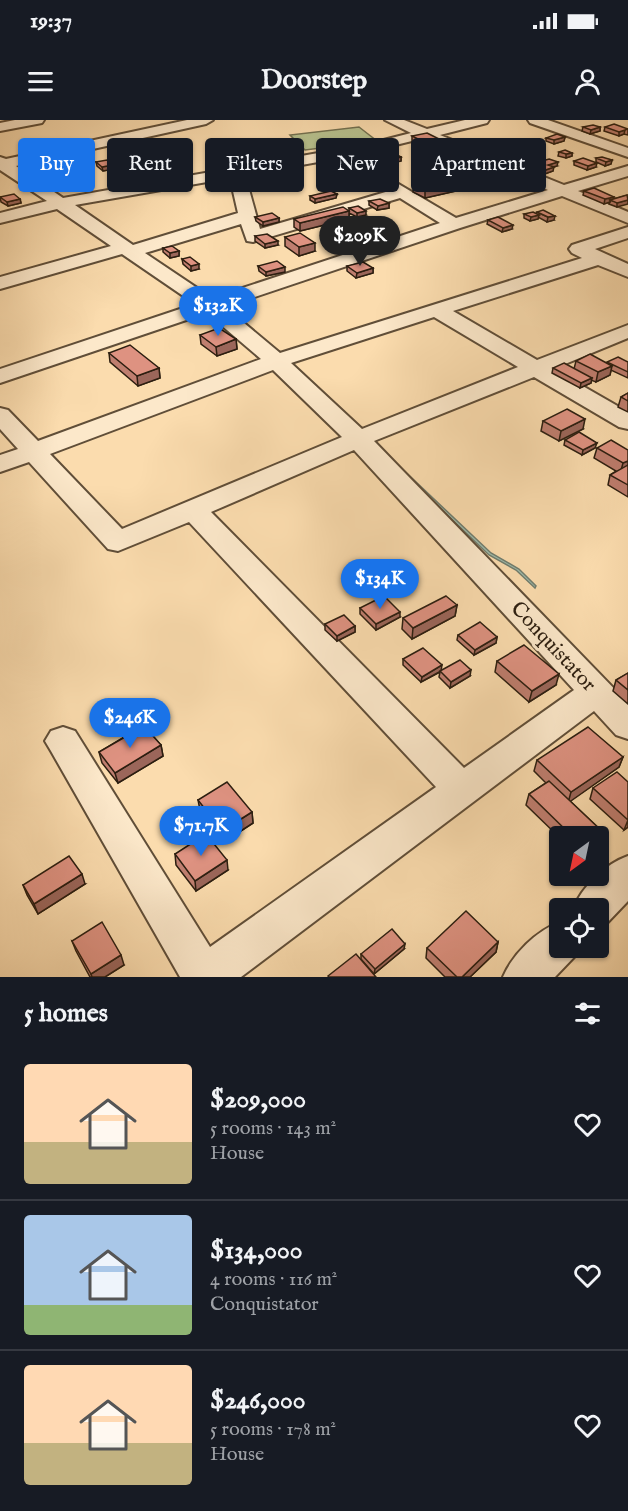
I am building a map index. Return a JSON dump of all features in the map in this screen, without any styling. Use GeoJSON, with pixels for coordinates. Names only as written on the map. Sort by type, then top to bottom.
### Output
{"type":"FeatureCollection","features":[{"type":"Feature","properties":{"kind":"street"},"geometry":{"type":"LineString","coordinates":[[0,127],[37,120]]}},
{"type":"Feature","properties":{"kind":"street"},"geometry":{"type":"LineString","coordinates":[[1,164],[206,120]]}},
{"type":"Feature","properties":{"kind":"street"},"geometry":{"type":"LineString","coordinates":[[392,120],[628,218]]}},
{"type":"Feature","properties":{"kind":"street"},"geometry":{"type":"LineString","coordinates":[[399,140],[482,120]]}},
{"type":"Feature","properties":{"kind":"street"},"geometry":{"type":"LineString","coordinates":[[535,120],[628,153]]}},
{"type":"Feature","properties":{"kind":"street","name":"Conquistator"},"geometry":{"type":"LineString","coordinates":[[1,164],[212,307],[276,361],[358,439],[628,725]]}},
{"type":"Feature","properties":{"kind":"street"},"geometry":{"type":"LineString","coordinates":[[0,376],[212,307],[454,224],[628,171]]}},
{"type":"Feature","properties":{"kind":"street"},"geometry":{"type":"LineString","coordinates":[[0,218],[61,203],[205,177]]}},
{"type":"Feature","properties":{"kind":"street"},"geometry":{"type":"LineString","coordinates":[[241,192],[253,237],[401,192],[454,224]]}},
{"type":"Feature","properties":{"kind":"street"},"geometry":{"type":"LineString","coordinates":[[0,283],[248,216]]}},
{"type":"Feature","properties":{"kind":"street"},"geometry":{"type":"LineString","coordinates":[[628,232],[578,249],[628,271]]}},
{"type":"Feature","properties":{"kind":"street"},"geometry":{"type":"LineString","coordinates":[[0,464],[276,361],[600,258]]}},
{"type":"Feature","properties":{"kind":"street"},"geometry":{"type":"LineString","coordinates":[[436,310],[628,422]]}},
{"type":"Feature","properties":{"kind":"street"},"geometry":{"type":"LineString","coordinates":[[0,415],[118,542],[358,439],[628,331]]}},
{"type":"Feature","properties":{"kind":"street"},"geometry":{"type":"LineString","coordinates":[[193,510],[462,790]]}},
{"type":"Feature","properties":{"kind":"street"},"geometry":{"type":"LineString","coordinates":[[63,741],[205,977],[596,692]]}},
{"type":"Feature","properties":{"kind":"street"},"geometry":{"type":"LineString","coordinates":[[604,898],[628,874]]}},
{"type":"Feature","properties":{"kind":"street"},"geometry":{"type":"LineString","coordinates":[[525,977],[549,953]]}},
{"type":"Feature","properties":{"kind":"green space"},"geometry":{"type":"Polygon","coordinates":[[[359,127],[373,138],[316,138],[316,149],[305,150],[304,138],[293,138],[290,135],[359,127]]]}},
{"type":"Feature","properties":{"kind":"shaded area"},"geometry":{"type":"Polygon","coordinates":[[[378,446],[491,553],[519,569],[536,586],[535,588],[516,570],[489,555],[376,447],[378,446]]]}},
{"type":"Feature","properties":{"kind":"building"},"geometry":{"type":"Polygon","coordinates":[[[614,124],[628,129],[619,132],[605,127],[614,124]]]}},
{"type":"Feature","properties":{"kind":"building"},"geometry":{"type":"Polygon","coordinates":[[[593,125],[600,127],[591,130],[583,127],[593,125]]]}},
{"type":"Feature","properties":{"kind":"building"},"geometry":{"type":"Polygon","coordinates":[[[427,133],[437,138],[416,138],[412,136],[427,133]]]}},
{"type":"Feature","properties":{"kind":"building"},"geometry":{"type":"Polygon","coordinates":[[[557,134],[565,137],[554,140],[546,138],[557,134]]]}},
{"type":"Feature","properties":{"kind":"building"},"geometry":{"type":"Polygon","coordinates":[[[565,150],[572,153],[559,152],[565,150]]]}},
{"type":"Feature","properties":{"kind":"building"},"geometry":{"type":"Polygon","coordinates":[[[583,158],[597,163],[588,166],[574,161],[583,158]]]}},
{"type":"Feature","properties":{"kind":"building"},"geometry":{"type":"Polygon","coordinates":[[[596,158],[612,160],[606,162],[596,158]]]}},
{"type":"Feature","properties":{"kind":"building"},"geometry":{"type":"Polygon","coordinates":[[[107,160],[107,166],[102,167],[96,162],[107,160]]]}},
{"type":"Feature","properties":{"kind":"building"},"geometry":{"type":"Polygon","coordinates":[[[546,160],[558,162],[548,165],[554,167],[546,170],[546,160]]]}},
{"type":"Feature","properties":{"kind":"building"},"geometry":{"type":"Polygon","coordinates":[[[594,188],[614,197],[605,199],[584,191],[594,188]]]}},
{"type":"Feature","properties":{"kind":"building"},"geometry":{"type":"Polygon","coordinates":[[[327,192],[337,194],[315,199],[310,196],[327,192]]]}},
{"type":"Feature","properties":{"kind":"building"},"geometry":{"type":"Polygon","coordinates":[[[14,194],[20,199],[7,202],[0,197],[14,194]]]}},
{"type":"Feature","properties":{"kind":"building"},"geometry":{"type":"Polygon","coordinates":[[[627,195],[628,200],[617,203],[610,200],[627,195]]]}},
{"type":"Feature","properties":{"kind":"building"},"geometry":{"type":"Polygon","coordinates":[[[380,199],[389,203],[378,206],[369,201],[380,199]]]}},
{"type":"Feature","properties":{"kind":"building"},"geometry":{"type":"Polygon","coordinates":[[[358,206],[366,211],[357,213],[349,208],[358,206]]]}},
{"type":"Feature","properties":{"kind":"building"},"geometry":{"type":"Polygon","coordinates":[[[343,207],[349,211],[300,223],[294,219],[343,207]]]}},
{"type":"Feature","properties":{"kind":"building"},"geometry":{"type":"Polygon","coordinates":[[[543,210],[555,216],[548,217],[537,212],[543,210]]]}},
{"type":"Feature","properties":{"kind":"building"},"geometry":{"type":"Polygon","coordinates":[[[533,212],[539,215],[531,217],[524,214],[533,212]]]}},
{"type":"Feature","properties":{"kind":"building"},"geometry":{"type":"Polygon","coordinates":[[[272,213],[279,218],[263,222],[255,217],[272,213]]]}},
{"type":"Feature","properties":{"kind":"building"},"geometry":{"type":"Polygon","coordinates":[[[498,217],[513,225],[503,228],[488,220],[498,217]]]}},
{"type":"Feature","properties":{"kind":"building"},"geometry":{"type":"Polygon","coordinates":[[[340,232],[354,241],[341,244],[327,235],[340,232]]]}},
{"type":"Feature","properties":{"kind":"building"},"geometry":{"type":"Polygon","coordinates":[[[300,233],[315,243],[299,247],[285,237],[300,233]]]}},
{"type":"Feature","properties":{"kind":"building"},"geometry":{"type":"Polygon","coordinates":[[[267,234],[278,241],[265,244],[255,236],[267,234]]]}},
{"type":"Feature","properties":{"kind":"building"},"geometry":{"type":"Polygon","coordinates":[[[172,246],[179,251],[170,253],[163,248],[172,246]]]}},
{"type":"Feature","properties":{"kind":"building"},"geometry":{"type":"Polygon","coordinates":[[[190,257],[199,264],[191,266],[182,259],[190,257]]]}},
{"type":"Feature","properties":{"kind":"building"},"geometry":{"type":"Polygon","coordinates":[[[277,261],[285,267],[266,272],[258,266],[277,261]]]}},
{"type":"Feature","properties":{"kind":"building"},"geometry":{"type":"Polygon","coordinates":[[[363,262],[373,268],[357,273],[347,266],[363,262]]]}},
{"type":"Feature","properties":{"kind":"building"},"geometry":{"type":"Polygon","coordinates":[[[219,328],[236,339],[216,347],[200,335],[219,328]]]}},
{"type":"Feature","properties":{"kind":"building"},"geometry":{"type":"Polygon","coordinates":[[[130,345],[159,368],[137,376],[109,353],[130,345]]]}},
{"type":"Feature","properties":{"kind":"building"},"geometry":{"type":"Polygon","coordinates":[[[590,354],[612,366],[598,372],[576,361],[590,354]]]}},
{"type":"Feature","properties":{"kind":"building"},"geometry":{"type":"Polygon","coordinates":[[[618,357],[628,362],[628,372],[607,362],[618,357]]]}},
{"type":"Feature","properties":{"kind":"building"},"geometry":{"type":"Polygon","coordinates":[[[564,363],[592,378],[581,383],[553,368],[564,363]]]}},
{"type":"Feature","properties":{"kind":"building"},"geometry":{"type":"Polygon","coordinates":[[[628,393],[628,401],[621,397],[628,393]]]}},
{"type":"Feature","properties":{"kind":"building"},"geometry":{"type":"Polygon","coordinates":[[[567,409],[585,419],[561,431],[543,421],[567,409]]]}},
{"type":"Feature","properties":{"kind":"building"},"geometry":{"type":"Polygon","coordinates":[[[579,432],[597,443],[583,450],[565,440],[579,432]]]}},
{"type":"Feature","properties":{"kind":"building"},"geometry":{"type":"Polygon","coordinates":[[[611,440],[628,450],[628,461],[623,463],[597,448],[611,440]]]}},
{"type":"Feature","properties":{"kind":"building"},"geometry":{"type":"Polygon","coordinates":[[[628,465],[628,485],[610,475],[628,465]]]}},
{"type":"Feature","properties":{"kind":"building"},"geometry":{"type":"Polygon","coordinates":[[[384,596],[400,612],[376,624],[360,608],[384,596]]]}},
{"type":"Feature","properties":{"kind":"building"},"geometry":{"type":"Polygon","coordinates":[[[446,596],[457,605],[413,628],[403,618],[446,596]]]}},
{"type":"Feature","properties":{"kind":"building"},"geometry":{"type":"Polygon","coordinates":[[[344,615],[355,626],[337,636],[325,624],[344,615]]]}},
{"type":"Feature","properties":{"kind":"building"},"geometry":{"type":"Polygon","coordinates":[[[480,622],[497,637],[475,650],[458,635],[480,622]]]}},
{"type":"Feature","properties":{"kind":"building"},"geometry":{"type":"Polygon","coordinates":[[[524,645],[559,674],[532,691],[497,661],[524,645]]]}},
{"type":"Feature","properties":{"kind":"building"},"geometry":{"type":"Polygon","coordinates":[[[423,648],[442,665],[422,677],[403,659],[423,648]]]}},
{"type":"Feature","properties":{"kind":"building"},"geometry":{"type":"Polygon","coordinates":[[[460,660],[471,670],[451,682],[440,671],[460,660]]]}},
{"type":"Feature","properties":{"kind":"building"},"geometry":{"type":"Polygon","coordinates":[[[628,673],[628,690],[616,680],[628,673]]]}},
{"type":"Feature","properties":{"kind":"building"},"geometry":{"type":"Polygon","coordinates":[[[146,701],[157,716],[126,733],[115,718],[146,701]]]}},
{"type":"Feature","properties":{"kind":"building"},"geometry":{"type":"Polygon","coordinates":[[[144,726],[161,745],[115,773],[99,752],[144,726]]]}},
{"type":"Feature","properties":{"kind":"building"},"geometry":{"type":"Polygon","coordinates":[[[588,727],[623,757],[571,792],[537,760],[588,727]]]}},
{"type":"Feature","properties":{"kind":"building"},"geometry":{"type":"Polygon","coordinates":[[[617,772],[628,782],[628,820],[593,788],[617,772]]]}},
{"type":"Feature","properties":{"kind":"building"},"geometry":{"type":"Polygon","coordinates":[[[549,781],[596,826],[562,826],[529,794],[549,781]]]}},
{"type":"Feature","properties":{"kind":"building"},"geometry":{"type":"Polygon","coordinates":[[[227,782],[252,812],[222,831],[198,800],[227,782]]]}},
{"type":"Feature","properties":{"kind":"building"},"geometry":{"type":"Polygon","coordinates":[[[206,834],[227,860],[195,881],[175,854],[206,834]]]}},
{"type":"Feature","properties":{"kind":"building"},"geometry":{"type":"Polygon","coordinates":[[[69,856],[82,874],[34,904],[23,885],[69,856]]]}},
{"type":"Feature","properties":{"kind":"building"},"geometry":{"type":"Polygon","coordinates":[[[466,911],[498,942],[462,977],[457,977],[427,948],[466,911]]]}},
{"type":"Feature","properties":{"kind":"building"},"geometry":{"type":"Polygon","coordinates":[[[102,922],[121,955],[91,974],[72,941],[102,922]]]}},
{"type":"Feature","properties":{"kind":"building"},"geometry":{"type":"Polygon","coordinates":[[[392,929],[405,944],[375,969],[361,954],[392,929]]]}},
{"type":"Feature","properties":{"kind":"building"},"geometry":{"type":"Polygon","coordinates":[[[356,954],[376,977],[328,976],[356,954]]]}}]}
